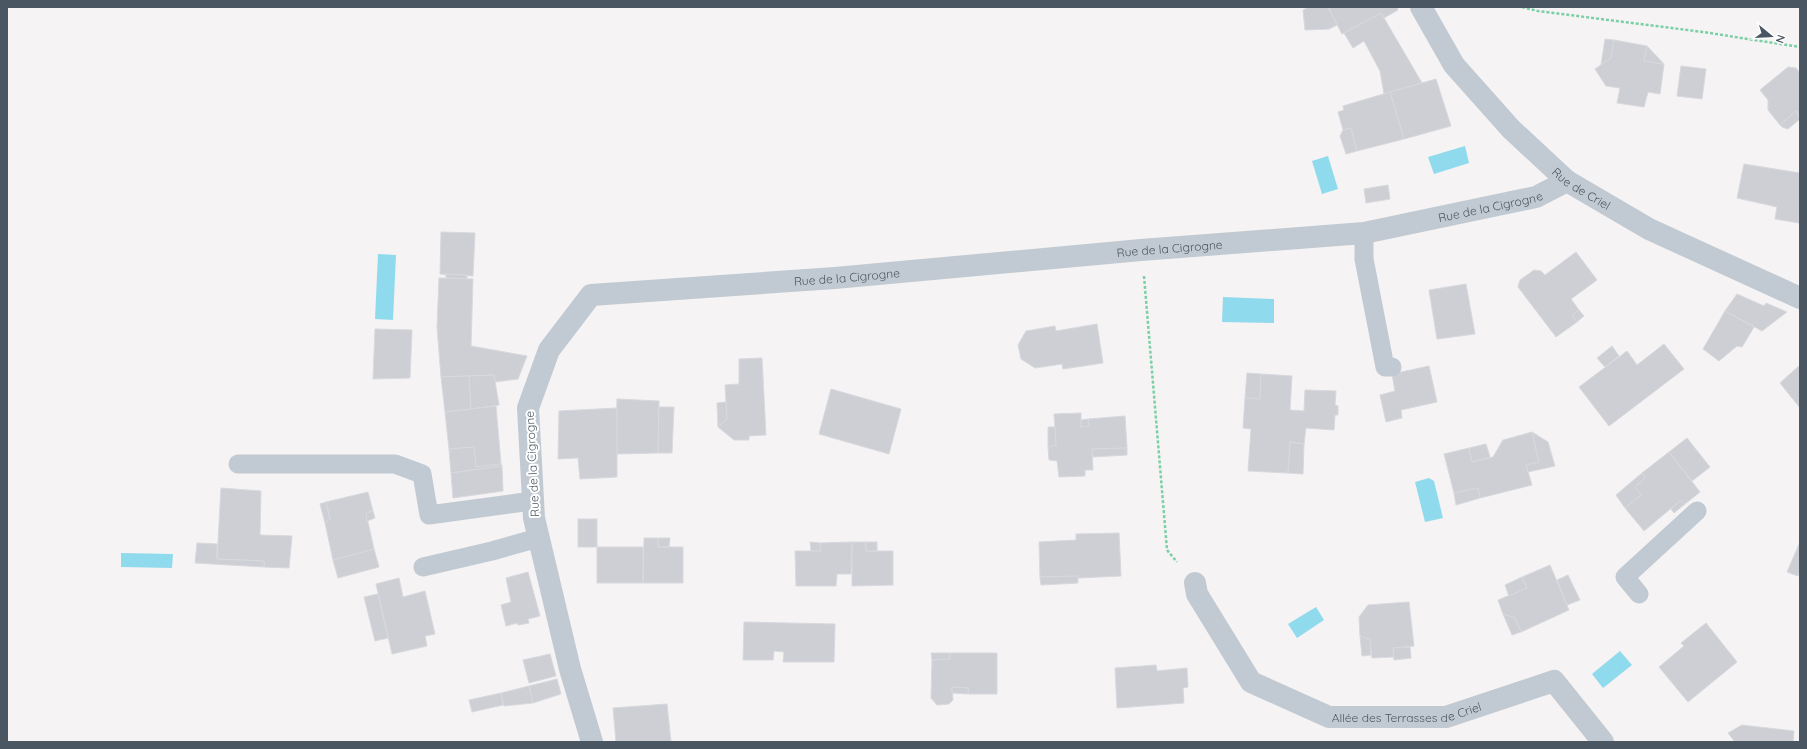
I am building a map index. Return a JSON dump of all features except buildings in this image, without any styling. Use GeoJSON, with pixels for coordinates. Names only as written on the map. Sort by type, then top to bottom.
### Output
{"type":"FeatureCollection","features":[{"type":"Feature","properties":{"kind":"street","name":"Rue de Criel"},"geometry":{"type":"LineString","coordinates":[[1421,7],[1454,65],[1511,129],[1566,181],[1649,228],[1800,298]]}},
{"type":"Feature","properties":{"kind":"street","name":"Rue de la Cigrogne"},"geometry":{"type":"LineString","coordinates":[[592,742],[570,669],[534,518],[528,408],[548,350],[591,295],[842,277],[1141,250],[1364,233],[1536,197],[1566,181]]}},
{"type":"Feature","properties":{"kind":"street","name":"Allée des Terrasses de Criel"},"geometry":{"type":"LineString","coordinates":[[1196,583],[1197,594],[1251,682],[1329,717],[1446,716],[1554,681],[1603,742]]}},
{"type":"Feature","properties":{"kind":"lane"},"geometry":{"type":"LineString","coordinates":[[1364,233],[1364,259],[1385,367],[1392,367]]}},
{"type":"Feature","properties":{"kind":"lane"},"geometry":{"type":"LineString","coordinates":[[238,464],[395,464],[422,474],[429,515],[532,501]]}},
{"type":"Feature","properties":{"kind":"lane"},"geometry":{"type":"LineString","coordinates":[[1639,594],[1625,577],[1698,511]]}},
{"type":"Feature","properties":{"kind":"lane"},"geometry":{"type":"LineString","coordinates":[[423,568],[538,538]]}},
{"type":"Feature","properties":{"kind":"path"},"geometry":{"type":"LineString","coordinates":[[1522,7],[1538,11],[1704,32],[1800,47]]}},
{"type":"Feature","properties":{"kind":"path"},"geometry":{"type":"LineString","coordinates":[[1141,250],[1167,550],[1196,583]]}},
{"type":"Feature","properties":{"kind":"water"},"geometry":{"type":"Polygon","coordinates":[[[1465,146],[1469,163],[1434,174],[1428,157],[1465,146]]]}},
{"type":"Feature","properties":{"kind":"water"},"geometry":{"type":"Polygon","coordinates":[[[1328,156],[1338,189],[1322,194],[1312,161],[1328,156]]]}},
{"type":"Feature","properties":{"kind":"water"},"geometry":{"type":"Polygon","coordinates":[[[378,254],[396,255],[393,320],[375,319],[378,254]]]}},
{"type":"Feature","properties":{"kind":"water"},"geometry":{"type":"Polygon","coordinates":[[[1223,297],[1274,299],[1274,323],[1222,322],[1223,297]]]}},
{"type":"Feature","properties":{"kind":"water"},"geometry":{"type":"Polygon","coordinates":[[[1429,478],[1434,481],[1443,518],[1425,522],[1415,482],[1429,478]]]}},
{"type":"Feature","properties":{"kind":"water"},"geometry":{"type":"Polygon","coordinates":[[[121,553],[173,554],[172,568],[121,567],[121,553]]]}},
{"type":"Feature","properties":{"kind":"water"},"geometry":{"type":"Polygon","coordinates":[[[1316,607],[1324,620],[1297,638],[1288,624],[1316,607]]]}},
{"type":"Feature","properties":{"kind":"water"},"geometry":{"type":"Polygon","coordinates":[[[1620,651],[1632,665],[1603,688],[1592,674],[1620,651]]]}}]}
